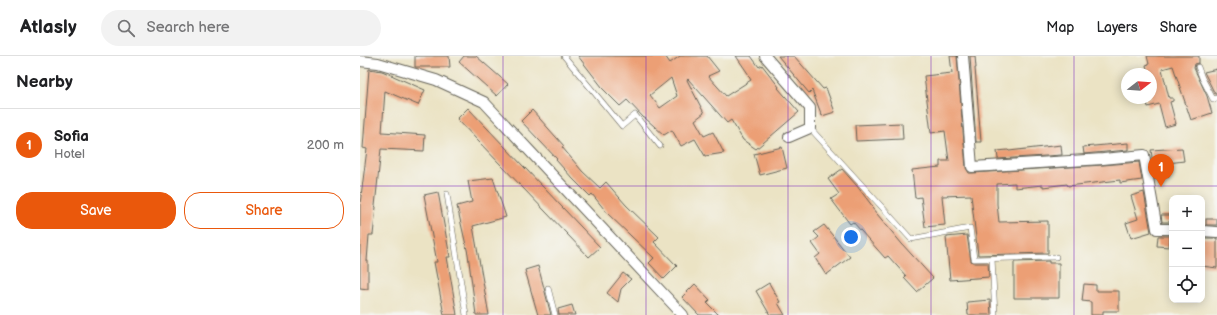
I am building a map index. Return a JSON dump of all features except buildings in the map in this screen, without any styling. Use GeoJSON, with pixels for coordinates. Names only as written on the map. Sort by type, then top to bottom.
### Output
{"type":"FeatureCollection","features":[{"type":"Feature","properties":{"kind":"street"},"geometry":{"type":"LineString","coordinates":[[765,56],[810,108],[810,128],[789,137]]}},
{"type":"Feature","properties":{"kind":"street"},"geometry":{"type":"LineString","coordinates":[[963,56],[972,167],[1144,155],[1157,229],[1169,229]]}},
{"type":"Feature","properties":{"kind":"street"},"geometry":{"type":"LineString","coordinates":[[360,61],[378,62],[436,80],[484,102],[683,315]]}},
{"type":"Feature","properties":{"kind":"street"},"geometry":{"type":"LineString","coordinates":[[1205,231],[1217,232]]}},
{"type":"Feature","properties":{"kind":"lane"},"geometry":{"type":"LineString","coordinates":[[564,56],[622,126],[635,115],[660,146]]}},
{"type":"Feature","properties":{"kind":"lane"},"geometry":{"type":"LineString","coordinates":[[1198,67],[1213,99],[1217,98]]}},
{"type":"Feature","properties":{"kind":"lane"},"geometry":{"type":"LineString","coordinates":[[810,128],[912,239],[970,228],[974,259],[1056,257]]}},
{"type":"Feature","properties":{"kind":"lane"},"geometry":{"type":"LineString","coordinates":[[448,194],[466,315]]}},
{"type":"Feature","properties":{"kind":"lane"},"geometry":{"type":"LineString","coordinates":[[992,259],[995,315]]}},
{"type":"Feature","properties":{"kind":"lane"},"geometry":{"type":"LineString","coordinates":[[548,288],[555,315]]}},
{"type":"Feature","properties":{"kind":"place","name":"Sofia"},"geometry":{"type":"Point","coordinates":[1161,187]}}]}
